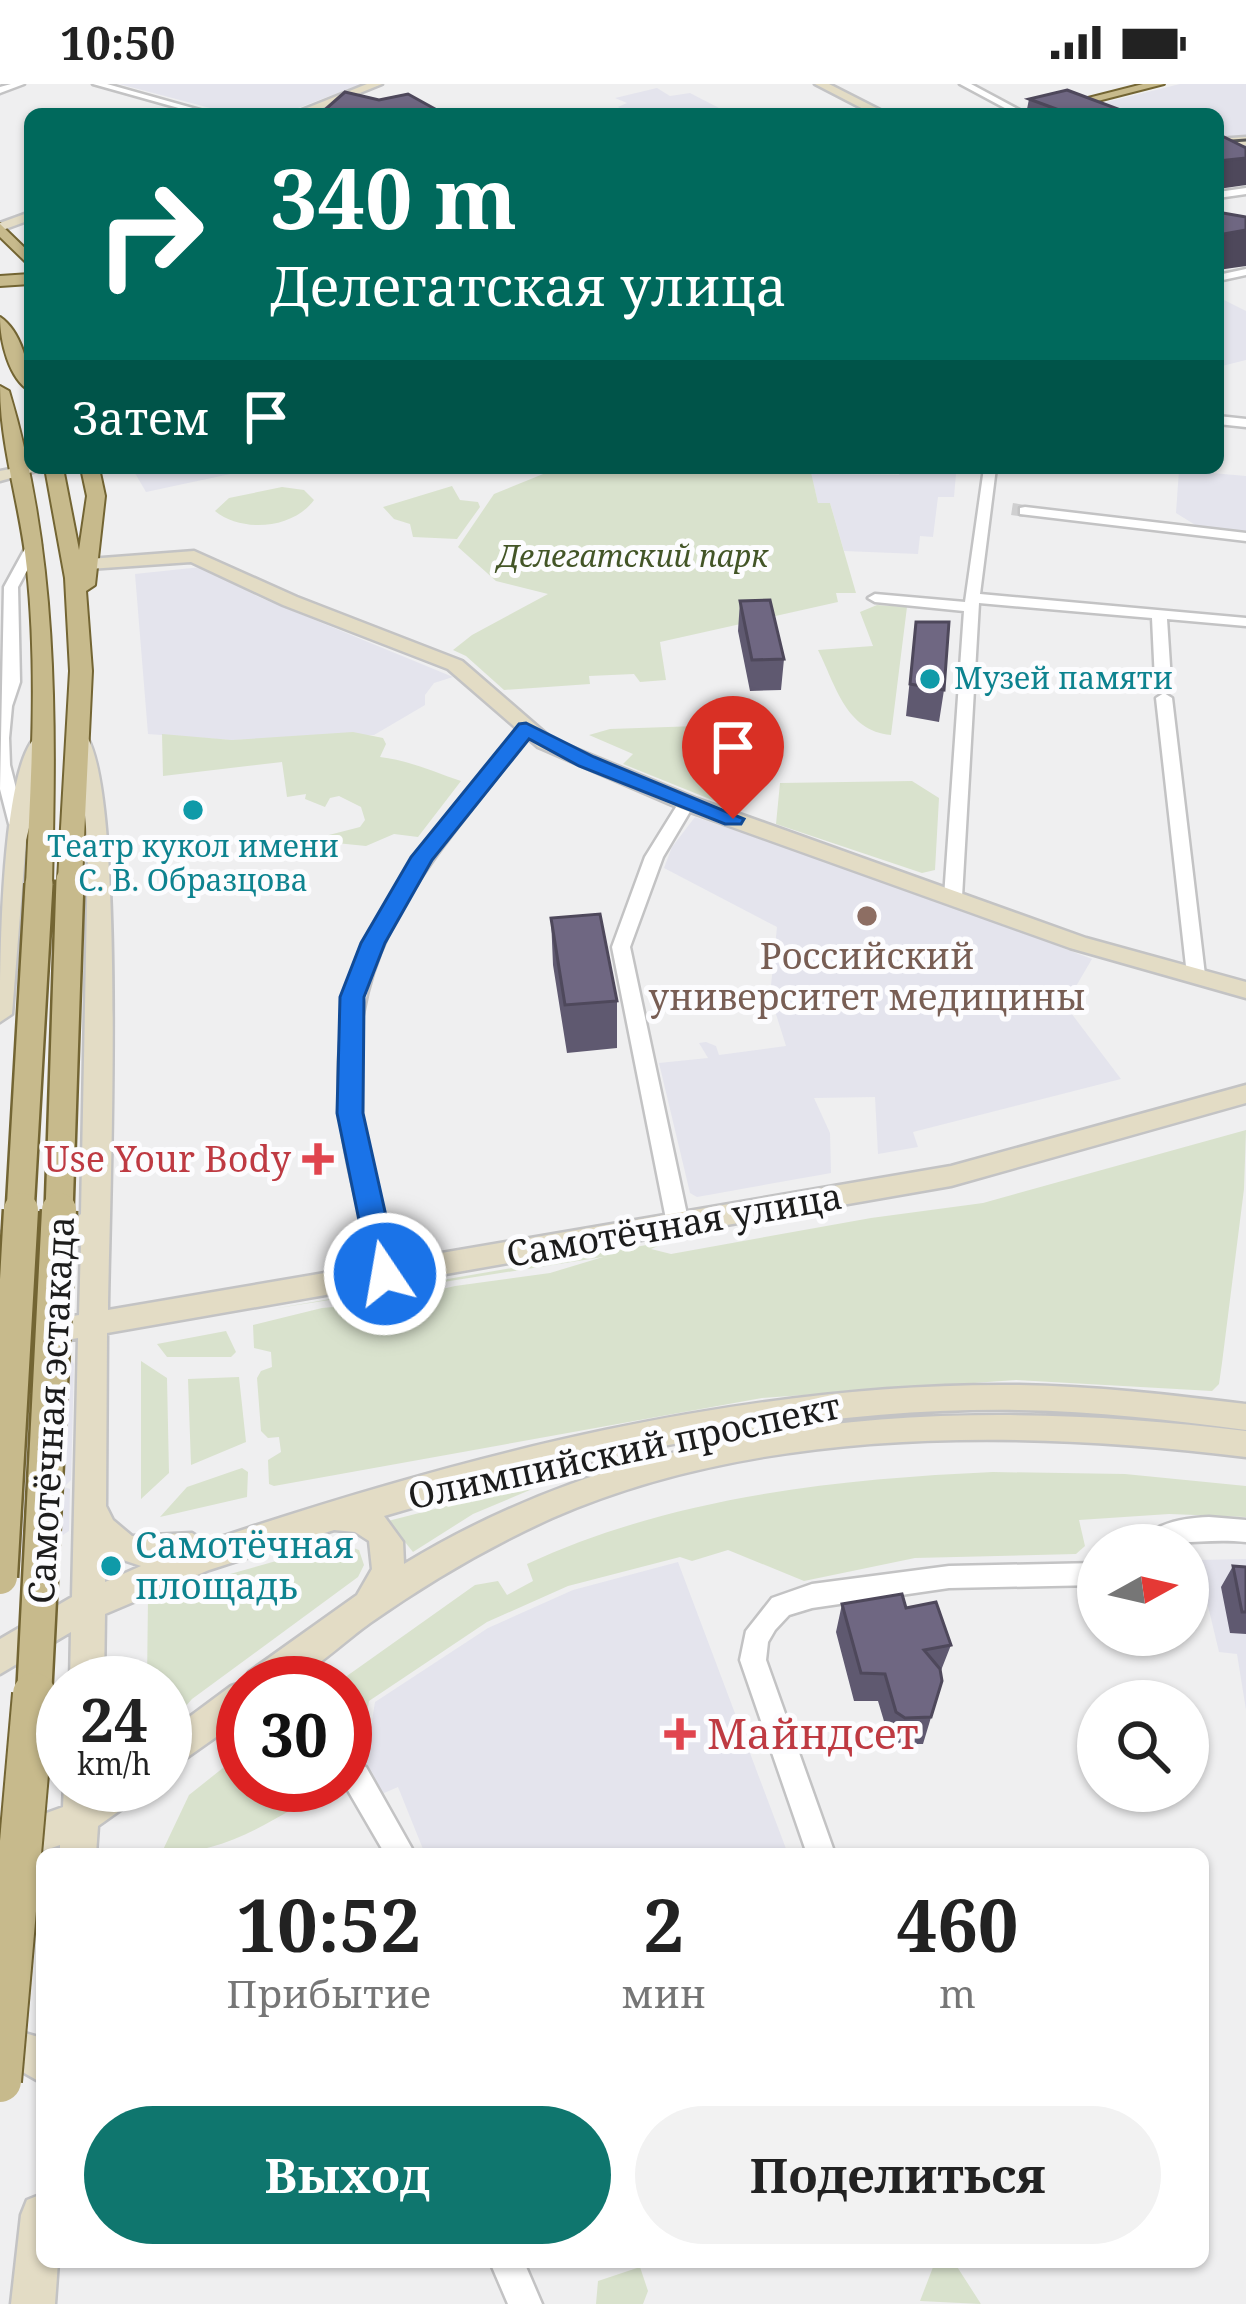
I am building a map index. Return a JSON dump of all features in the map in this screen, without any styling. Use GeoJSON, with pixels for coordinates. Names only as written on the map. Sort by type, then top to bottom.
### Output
{"type":"FeatureCollection","features":[{"type":"Feature","properties":{"kind":"main road"},"geometry":{"type":"LineString","coordinates":[[314,108],[377,84]]}},
{"type":"Feature","properties":{"kind":"main road"},"geometry":{"type":"LineString","coordinates":[[820,84],[870,108]]}},
{"type":"Feature","properties":{"kind":"main road"},"geometry":{"type":"LineString","coordinates":[[1053,108],[1158,84]]}},
{"type":"Feature","properties":{"kind":"main road"},"geometry":{"type":"LineString","coordinates":[[1071,108],[1172,84]]}},
{"type":"Feature","properties":{"kind":"main road"},"geometry":{"type":"LineString","coordinates":[[0,228],[24,255]]}},
{"type":"Feature","properties":{"kind":"main road"},"geometry":{"type":"LineString","coordinates":[[0,322],[24,373]]}},
{"type":"Feature","properties":{"kind":"main road"},"geometry":{"type":"LineString","coordinates":[[0,391],[34,545],[44,622],[41,740],[54,882]]}},
{"type":"Feature","properties":{"kind":"main road"},"geometry":{"type":"LineString","coordinates":[[55,474],[79,621]]}},
{"type":"Feature","properties":{"kind":"main road"},"geometry":{"type":"LineString","coordinates":[[54,882],[79,735],[79,621],[96,496],[91,474]]}},
{"type":"Feature","properties":{"kind":"main road"},"geometry":{"type":"LineString","coordinates":[[88,564],[188,554],[290,601],[444,661],[471,677],[526,729],[556,748],[687,803],[1078,943],[1246,990]]}},
{"type":"Feature","properties":{"kind":"main road"},"geometry":{"type":"LineString","coordinates":[[79,735],[89,757],[99,858],[88,1656]]}},
{"type":"Feature","properties":{"kind":"main road"},"geometry":{"type":"LineString","coordinates":[[0,1014],[17,824],[41,740]]}},
{"type":"Feature","properties":{"kind":"main road","name":"Самотёчная эстакада"},"geometry":{"type":"LineString","coordinates":[[0,1577],[54,882]]}},
{"type":"Feature","properties":{"kind":"main road","name":"Самотёчная эстакада"},"geometry":{"type":"LineString","coordinates":[[0,2081],[49,1513],[54,882]]}},
{"type":"Feature","properties":{"kind":"main road","name":"Самотёчная улица"},"geometry":{"type":"LineString","coordinates":[[94,1324],[951,1176],[1246,1094]]}},
{"type":"Feature","properties":{"kind":"main road"},"geometry":{"type":"LineString","coordinates":[[0,1243],[15,1246],[76,1235],[91,1224],[97,1210]]}},
{"type":"Feature","properties":{"kind":"main road"},"geometry":{"type":"LineString","coordinates":[[0,1340],[94,1324]]}},
{"type":"Feature","properties":{"kind":"main road","name":"Олимпийский проспект"},"geometry":{"type":"LineString","coordinates":[[90,1604],[151,1576],[305,1524],[516,1467],[707,1426],[863,1402],[1070,1396],[1169,1404],[1246,1417]]}},
{"type":"Feature","properties":{"kind":"main road","name":"Олимпийский проспект"},"geometry":{"type":"LineString","coordinates":[[297,1656],[369,1602],[490,1532],[549,1505],[725,1454],[869,1435],[1020,1427],[1172,1434],[1246,1444]]}},
{"type":"Feature","properties":{"kind":"main road"},"geometry":{"type":"LineString","coordinates":[[92,1510],[110,1542],[138,1554],[305,1524],[370,1522],[385,1538],[391,1562],[387,1579],[369,1602]]}},
{"type":"Feature","properties":{"kind":"main road"},"geometry":{"type":"LineString","coordinates":[[0,1658],[90,1604]]}},
{"type":"Feature","properties":{"kind":"main road"},"geometry":{"type":"LineString","coordinates":[[192,1736],[216,1717]]}},
{"type":"Feature","properties":{"kind":"main road"},"geometry":{"type":"LineString","coordinates":[[0,1847],[80,1819]]}},
{"type":"Feature","properties":{"kind":"main road"},"geometry":{"type":"LineString","coordinates":[[0,2047],[29,2052],[36,2058]]}},
{"type":"Feature","properties":{"kind":"main road"},"geometry":{"type":"LineString","coordinates":[[33,2304],[37,2268]]}},
{"type":"Feature","properties":{"kind":"street"},"geometry":{"type":"LineString","coordinates":[[0,90],[20,84]]}},
{"type":"Feature","properties":{"kind":"street"},"geometry":{"type":"LineString","coordinates":[[97,84],[187,108]]}},
{"type":"Feature","properties":{"kind":"street"},"geometry":{"type":"LineString","coordinates":[[964,84],[1014,108]]}},
{"type":"Feature","properties":{"kind":"street"},"geometry":{"type":"LineString","coordinates":[[329,102],[354,108]]}},
{"type":"Feature","properties":{"kind":"street"},"geometry":{"type":"LineString","coordinates":[[953,897],[972,603],[989,507],[990,474]]}},
{"type":"Feature","properties":{"kind":"street"},"geometry":{"type":"LineString","coordinates":[[1025,511],[1246,537]]}},
{"type":"Feature","properties":{"kind":"street"},"geometry":{"type":"LineString","coordinates":[[17,824],[1,755],[6,668],[12,584],[34,545]]}},
{"type":"Feature","properties":{"kind":"street"},"geometry":{"type":"LineString","coordinates":[[875,598],[1246,622]]}},
{"type":"Feature","properties":{"kind":"street"},"geometry":{"type":"LineString","coordinates":[[1159,615],[1196,975]]}},
{"type":"Feature","properties":{"kind":"street"},"geometry":{"type":"LineString","coordinates":[[385,1274],[350,1113],[349,1035],[356,982],[422,857],[526,729]]}},
{"type":"Feature","properties":{"kind":"street"},"geometry":{"type":"LineString","coordinates":[[678,1224],[621,947],[661,842],[687,803]]}},
{"type":"Feature","properties":{"kind":"street"},"geometry":{"type":"LineString","coordinates":[[1209,1527],[1246,1531]]}},
{"type":"Feature","properties":{"kind":"street"},"geometry":{"type":"LineString","coordinates":[[819,1848],[757,1681],[755,1639],[781,1606],[889,1582],[1077,1575]]}},
{"type":"Feature","properties":{"kind":"street"},"geometry":{"type":"LineString","coordinates":[[372,1804],[397,1848]]}},
{"type":"Feature","properties":{"kind":"street"},"geometry":{"type":"LineString","coordinates":[[510,2268],[525,2304]]}},
{"type":"Feature","properties":{"kind":"shaded area"},"geometry":{"type":"Polygon","coordinates":[[[119,84],[362,84],[298,108],[210,108],[119,84]]]}},
{"type":"Feature","properties":{"kind":"shaded area"},"geometry":{"type":"Polygon","coordinates":[[[1180,84],[1246,84],[1246,137],[1224,139],[1224,108],[1082,108],[1180,84]]]}},
{"type":"Feature","properties":{"kind":"shaded area"},"geometry":{"type":"Polygon","coordinates":[[[657,88],[670,96],[690,93],[719,108],[619,108],[627,103],[615,98],[657,88]]]}},
{"type":"Feature","properties":{"kind":"shaded area"},"geometry":{"type":"Polygon","coordinates":[[[1224,300],[1246,311],[1246,360],[1224,366],[1224,300]]]}},
{"type":"Feature","properties":{"kind":"shaded area"},"geometry":{"type":"Polygon","coordinates":[[[136,474],[230,474],[146,492],[136,474]]]}},
{"type":"Feature","properties":{"kind":"shaded area"},"geometry":{"type":"Polygon","coordinates":[[[811,474],[956,474],[954,497],[938,497],[933,537],[920,536],[918,554],[844,551],[830,503],[818,503],[811,474]]]}},
{"type":"Feature","properties":{"kind":"shaded area"},"geometry":{"type":"Polygon","coordinates":[[[1179,474],[1246,476],[1246,531],[1197,526],[1176,513],[1179,474]]]}},
{"type":"Feature","properties":{"kind":"shaded area"},"geometry":{"type":"Polygon","coordinates":[[[201,567],[259,597],[453,677],[434,683],[425,695],[425,705],[374,735],[232,740],[148,734],[135,574],[201,567]]]}},
{"type":"Feature","properties":{"kind":"shaded area"},"geometry":{"type":"Polygon","coordinates":[[[695,817],[909,889],[1092,959],[1065,1005],[1121,1079],[913,1132],[918,1147],[878,1154],[875,1097],[814,1098],[830,1133],[831,1173],[697,1197],[690,1193],[659,1063],[708,1058],[699,1043],[706,1042],[716,1046],[719,1055],[786,1046],[770,995],[777,927],[664,868],[672,847],[695,817]]]}},
{"type":"Feature","properties":{"kind":"shaded area"},"geometry":{"type":"Polygon","coordinates":[[[69,1357],[74,1364],[71,1480],[64,1487],[70,1489],[69,1531],[0,1576],[16,1364],[69,1357]]]}},
{"type":"Feature","properties":{"kind":"shaded area"},"geometry":{"type":"Polygon","coordinates":[[[1246,1559],[1246,1710],[1237,1654],[1219,1652],[1209,1610],[1209,1560],[1246,1559]]]}},
{"type":"Feature","properties":{"kind":"shaded area"},"geometry":{"type":"Polygon","coordinates":[[[678,1562],[786,1848],[423,1848],[398,1787],[377,1796],[372,1784],[375,1702],[488,1628],[573,1590],[678,1562]]]}},
{"type":"Feature","properties":{"kind":"green space","name":"Делегатский парк"},"geometry":{"type":"Polygon","coordinates":[[[543,474],[811,474],[818,503],[830,503],[856,593],[836,593],[838,602],[660,642],[666,680],[640,682],[634,674],[589,676],[590,684],[504,690],[453,650],[548,594],[496,581],[458,547],[494,494],[543,474]]]}},
{"type":"Feature","properties":{"kind":"green space"},"geometry":{"type":"Polygon","coordinates":[[[452,486],[460,500],[478,502],[480,507],[457,539],[413,537],[410,524],[394,519],[383,507],[452,486]]]}},
{"type":"Feature","properties":{"kind":"green space"},"geometry":{"type":"Polygon","coordinates":[[[282,487],[304,490],[314,500],[293,517],[267,525],[239,523],[215,511],[229,498],[282,487]]]}},
{"type":"Feature","properties":{"kind":"green space"},"geometry":{"type":"Polygon","coordinates":[[[877,605],[907,607],[891,735],[876,732],[853,716],[818,650],[873,646],[860,612],[877,605]]]}},
{"type":"Feature","properties":{"kind":"green space"},"geometry":{"type":"Polygon","coordinates":[[[759,727],[756,743],[745,744],[735,778],[742,780],[732,808],[623,764],[633,754],[589,735],[610,729],[759,727]]]}},
{"type":"Feature","properties":{"kind":"green space"},"geometry":{"type":"Polygon","coordinates":[[[353,732],[383,738],[386,744],[380,757],[461,781],[418,837],[394,834],[366,846],[326,842],[325,836],[360,827],[365,820],[361,807],[339,796],[330,798],[325,807],[305,799],[306,794],[287,797],[282,762],[163,776],[162,734],[232,740],[353,732]]]}},
{"type":"Feature","properties":{"kind":"green space"},"geometry":{"type":"Polygon","coordinates":[[[912,781],[939,798],[935,870],[922,873],[776,824],[780,783],[912,781]]]}},
{"type":"Feature","properties":{"kind":"green space"},"geometry":{"type":"Polygon","coordinates":[[[1246,1130],[1244,1189],[1222,1363],[1219,1384],[1212,1391],[1016,1380],[762,1398],[269,1484],[268,1460],[281,1452],[279,1437],[268,1438],[261,1431],[257,1378],[272,1367],[271,1352],[254,1348],[253,1325],[322,1308],[381,1303],[455,1286],[550,1273],[603,1257],[272,1309],[670,1241],[651,1249],[671,1254],[983,1203],[1246,1130]]]}},
{"type":"Feature","properties":{"kind":"green space"},"geometry":{"type":"Polygon","coordinates":[[[226,1331],[236,1352],[231,1357],[167,1357],[157,1344],[226,1331]]]}},
{"type":"Feature","properties":{"kind":"green space"},"geometry":{"type":"Polygon","coordinates":[[[141,1361],[167,1378],[169,1473],[141,1499],[141,1361]]]}},
{"type":"Feature","properties":{"kind":"green space"},"geometry":{"type":"Polygon","coordinates":[[[239,1377],[246,1442],[191,1465],[188,1379],[239,1377]]]}},
{"type":"Feature","properties":{"kind":"green space"},"geometry":{"type":"Polygon","coordinates":[[[242,1468],[248,1472],[247,1497],[160,1517],[187,1487],[242,1468]]]}},
{"type":"Feature","properties":{"kind":"green space"},"geometry":{"type":"Polygon","coordinates":[[[993,1472],[1125,1474],[1246,1486],[1246,1517],[1169,1514],[1079,1520],[1076,1554],[915,1558],[804,1581],[728,1550],[692,1561],[680,1557],[568,1586],[487,1622],[372,1699],[372,1658],[475,1585],[498,1581],[507,1595],[533,1581],[527,1564],[639,1522],[755,1495],[993,1472]]]}},
{"type":"Feature","properties":{"kind":"green space"},"geometry":{"type":"Polygon","coordinates":[[[563,1476],[473,1514],[413,1552],[388,1521],[563,1476]]]}},
{"type":"Feature","properties":{"kind":"green space"},"geometry":{"type":"Polygon","coordinates":[[[340,1543],[359,1550],[364,1565],[358,1577],[251,1656],[216,1656],[216,1681],[192,1699],[192,1656],[147,1656],[148,1597],[340,1543]]]}},
{"type":"Feature","properties":{"kind":"green space"},"geometry":{"type":"Polygon","coordinates":[[[216,1774],[216,1812],[286,1812],[208,1848],[164,1848],[181,1812],[192,1812],[192,1793],[216,1774]]]}},
{"type":"Feature","properties":{"kind":"green space"},"geometry":{"type":"Polygon","coordinates":[[[640,2268],[648,2291],[643,2304],[596,2304],[598,2281],[640,2268]]]}},
{"type":"Feature","properties":{"kind":"green space"},"geometry":{"type":"Polygon","coordinates":[[[933,2268],[958,2268],[981,2304],[920,2301],[933,2268]]]}},
{"type":"Feature","properties":{"kind":"building"},"geometry":{"type":"Polygon","coordinates":[[[1067,90],[1115,108],[1054,108],[1029,99],[1067,90]]]}},
{"type":"Feature","properties":{"kind":"building"},"geometry":{"type":"Polygon","coordinates":[[[345,92],[379,100],[408,94],[433,108],[327,108],[345,92]]]}},
{"type":"Feature","properties":{"kind":"building"},"geometry":{"type":"Polygon","coordinates":[[[1224,137],[1246,148],[1246,158],[1224,160],[1224,137]]]}},
{"type":"Feature","properties":{"kind":"building"},"geometry":{"type":"Polygon","coordinates":[[[1224,213],[1246,217],[1246,230],[1224,234],[1224,213]]]}},
{"type":"Feature","properties":{"kind":"building"},"geometry":{"type":"Polygon","coordinates":[[[770,600],[784,659],[752,660],[740,601],[770,600]]]}},
{"type":"Feature","properties":{"kind":"building"},"geometry":{"type":"Polygon","coordinates":[[[916,622],[949,622],[944,690],[910,684],[916,622]]]}},
{"type":"Feature","properties":{"kind":"building"},"geometry":{"type":"Polygon","coordinates":[[[600,914],[617,1001],[565,1005],[551,918],[600,914]]]}},
{"type":"Feature","properties":{"kind":"building"},"geometry":{"type":"Polygon","coordinates":[[[1233,1566],[1246,1567],[1246,1612],[1242,1612],[1233,1566]]]}},
{"type":"Feature","properties":{"kind":"building"},"geometry":{"type":"Polygon","coordinates":[[[902,1594],[906,1608],[936,1602],[951,1645],[924,1650],[940,1669],[942,1681],[931,1717],[905,1718],[896,1712],[885,1674],[861,1673],[842,1604],[902,1594]]]}},
{"type":"Feature","properties":{"kind":"tunnel"},"geometry":{"type":"LineString","coordinates":[[1012,509],[1025,511]]}},
{"type":"Feature","properties":{"kind":"tram line"},"geometry":{"type":"LineString","coordinates":[[1224,142],[1246,140]]}},
{"type":"Feature","properties":{"kind":"place","name":"Музей памяти"},"geometry":{"type":"Point","coordinates":[930,679]}},
{"type":"Feature","properties":{"kind":"place","name":"Театр кукол имени С. В. Образцова"},"geometry":{"type":"Point","coordinates":[193,810]}},
{"type":"Feature","properties":{"kind":"place","name":"Российский университет медицины"},"geometry":{"type":"Point","coordinates":[867,916]}},
{"type":"Feature","properties":{"kind":"place","name":"Use Your Body"},"geometry":{"type":"Point","coordinates":[318,1159]}},
{"type":"Feature","properties":{"kind":"place","name":"Самотёчная площадь"},"geometry":{"type":"Point","coordinates":[111,1566]}},
{"type":"Feature","properties":{"kind":"place","name":"Майндсет"},"geometry":{"type":"Point","coordinates":[680,1734]}},
{"type":"Feature","properties":{"kind":"route"},"geometry":{"type":"LineString","coordinates":[[385,1274],[350,1113],[352,997],[362,965],[422,857],[526,729],[586,762],[733,819]]}}]}
